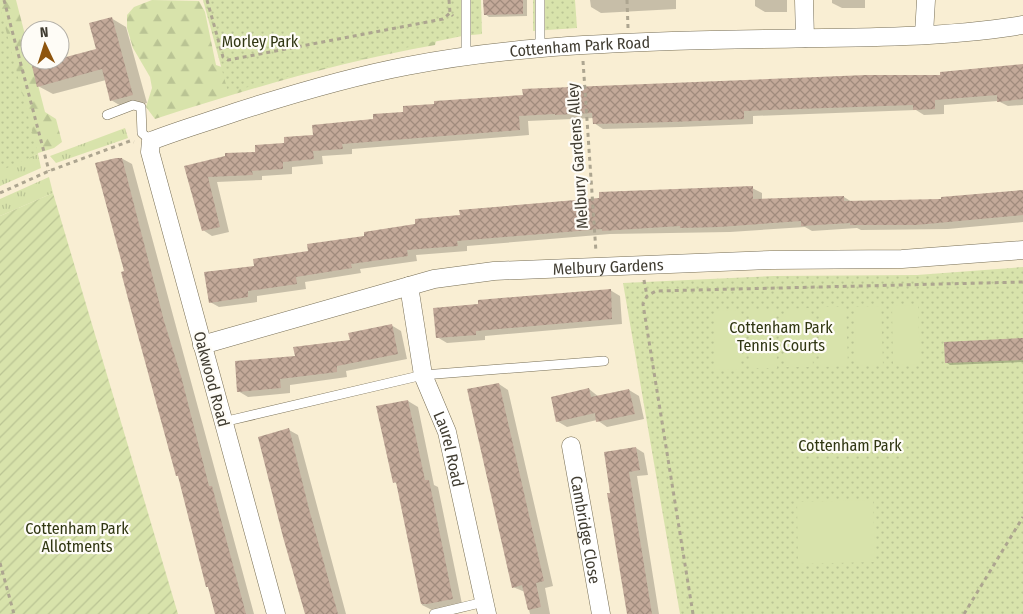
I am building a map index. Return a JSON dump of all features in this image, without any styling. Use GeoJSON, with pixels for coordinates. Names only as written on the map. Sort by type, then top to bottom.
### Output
{"type":"FeatureCollection","features":[{"type":"Feature","properties":{"kind":"street"},"geometry":{"type":"LineString","coordinates":[[804,0],[805,38]]}},
{"type":"Feature","properties":{"kind":"street"},"geometry":{"type":"LineString","coordinates":[[924,34],[926,0]]}},
{"type":"Feature","properties":{"kind":"street","name":"Cottenham Park Road"},"geometry":{"type":"LineString","coordinates":[[150,143],[270,101],[342,80],[408,66],[466,57],[582,45],[924,34],[1023,25]]}},
{"type":"Feature","properties":{"kind":"street","name":"Oakwood Road"},"geometry":{"type":"LineString","coordinates":[[150,143],[150,152],[276,614]]}},
{"type":"Feature","properties":{"kind":"street","name":"Melbury Gardens"},"geometry":{"type":"LineString","coordinates":[[202,345],[434,279],[494,271],[598,265],[770,260],[902,259],[1023,250]]}},
{"type":"Feature","properties":{"kind":"street","name":"Laurel Road"},"geometry":{"type":"LineString","coordinates":[[410,286],[423,375],[447,432],[485,608]]}},
{"type":"Feature","properties":{"kind":"street","name":"Cambridge Close"},"geometry":{"type":"LineString","coordinates":[[571,446],[601,614]]}},
{"type":"Feature","properties":{"kind":"lane"},"geometry":{"type":"LineString","coordinates":[[466,0],[466,57]]}},
{"type":"Feature","properties":{"kind":"lane"},"geometry":{"type":"LineString","coordinates":[[540,0],[540,49]]}},
{"type":"Feature","properties":{"kind":"lane"},"geometry":{"type":"LineString","coordinates":[[107,115],[133,105],[141,107],[142,133],[150,143]]}},
{"type":"Feature","properties":{"kind":"lane"},"geometry":{"type":"LineString","coordinates":[[223,422],[423,375],[604,361]]}},
{"type":"Feature","properties":{"kind":"lane"},"geometry":{"type":"LineString","coordinates":[[434,614],[485,608]]}},
{"type":"Feature","properties":{"kind":"path"},"geometry":{"type":"LineString","coordinates":[[4,0],[49,171]]}},
{"type":"Feature","properties":{"kind":"path"},"geometry":{"type":"LineString","coordinates":[[207,0],[223,57],[228,60],[443,19],[450,13]]}},
{"type":"Feature","properties":{"kind":"path"},"geometry":{"type":"LineString","coordinates":[[448,0],[450,13],[467,27]]}},
{"type":"Feature","properties":{"kind":"path"},"geometry":{"type":"LineString","coordinates":[[627,0],[629,43]]}},
{"type":"Feature","properties":{"kind":"path","name":"Melbury Gardens Alley"},"geometry":{"type":"LineString","coordinates":[[582,45],[598,265]]}},
{"type":"Feature","properties":{"kind":"path"},"geometry":{"type":"LineString","coordinates":[[0,193],[49,171],[130,141],[150,143]]}},
{"type":"Feature","properties":{"kind":"path"},"geometry":{"type":"LineString","coordinates":[[693,614],[643,304],[647,296],[656,291],[1023,282]]}},
{"type":"Feature","properties":{"kind":"path"},"geometry":{"type":"LineString","coordinates":[[964,614],[1023,517]]}},
{"type":"Feature","properties":{"kind":"path"},"geometry":{"type":"LineString","coordinates":[[0,563],[14,614]]}},
{"type":"Feature","properties":{"kind":"green space"},"geometry":{"type":"Polygon","coordinates":[[[0,0],[16,0],[21,20],[20,70],[34,70],[45,112],[56,119],[62,142],[54,148],[35,154],[33,157],[0,172],[0,0]]]}},
{"type":"Feature","properties":{"kind":"green space"},"geometry":{"type":"Polygon","coordinates":[[[152,0],[199,1],[205,12],[216,65],[230,70],[437,37],[435,45],[294,77],[155,119],[146,107],[152,88],[150,77],[133,48],[127,28],[127,15],[134,7],[152,0]]]}},
{"type":"Feature","properties":{"kind":"green space","name":"Morley Park"},"geometry":{"type":"Polygon","coordinates":[[[203,0],[481,0],[482,34],[462,36],[395,50],[228,92],[203,0]]]}},
{"type":"Feature","properties":{"kind":"green space"},"geometry":{"type":"Polygon","coordinates":[[[533,0],[575,0],[577,28],[533,31],[533,0]]]}},
{"type":"Feature","properties":{"kind":"green space"},"geometry":{"type":"Polygon","coordinates":[[[0,7],[38,154],[0,171],[0,7]]]}},
{"type":"Feature","properties":{"kind":"green space"},"geometry":{"type":"Polygon","coordinates":[[[125,128],[128,138],[56,163],[50,156],[125,128]]]}},
{"type":"Feature","properties":{"kind":"green space"},"geometry":{"type":"Polygon","coordinates":[[[38,154],[41,168],[0,186],[0,171],[38,154]]]}},
{"type":"Feature","properties":{"kind":"green space"},"geometry":{"type":"Polygon","coordinates":[[[49,177],[53,193],[0,216],[0,199],[49,177]]]}},
{"type":"Feature","properties":{"kind":"green space","name":"Cottenham Park Allotments"},"geometry":{"type":"Polygon","coordinates":[[[53,193],[178,614],[0,614],[0,216],[53,193]]]}},
{"type":"Feature","properties":{"kind":"green space","name":"Cottenham Park"},"geometry":{"type":"Polygon","coordinates":[[[1023,267],[1023,614],[680,614],[623,283],[774,276],[917,275],[1023,267]]]}},
{"type":"Feature","properties":{"kind":"green space"},"geometry":{"type":"Polygon","coordinates":[[[918,305],[920,364],[893,365],[892,306],[918,305]]]}},
{"type":"Feature","properties":{"kind":"green space"},"geometry":{"type":"Polygon","coordinates":[[[881,306],[883,365],[856,366],[855,307],[881,306]]]}},
{"type":"Feature","properties":{"kind":"green space"},"geometry":{"type":"Polygon","coordinates":[[[820,307],[846,307],[848,366],[821,367],[820,307]]]}},
{"type":"Feature","properties":{"kind":"green space"},"geometry":{"type":"Polygon","coordinates":[[[811,308],[813,367],[786,367],[785,309],[811,308]]]}},
{"type":"Feature","properties":{"kind":"green space"},"geometry":{"type":"Polygon","coordinates":[[[749,309],[775,309],[777,368],[750,368],[749,309]]]}},
{"type":"Feature","properties":{"kind":"green space"},"geometry":{"type":"Polygon","coordinates":[[[740,310],[741,369],[715,370],[714,311],[740,310]]]}},
{"type":"Feature","properties":{"kind":"green space"},"geometry":{"type":"Polygon","coordinates":[[[873,500],[875,562],[798,564],[797,502],[873,500]]]}},
{"type":"Feature","properties":{"kind":"building"},"geometry":{"type":"Polygon","coordinates":[[[483,0],[523,0],[523,14],[484,15],[483,0]]]}},
{"type":"Feature","properties":{"kind":"building"},"geometry":{"type":"Polygon","coordinates":[[[112,17],[133,95],[110,101],[102,69],[37,87],[33,70],[70,70],[70,56],[96,49],[89,23],[112,17]]]}},
{"type":"Feature","properties":{"kind":"building"},"geometry":{"type":"Polygon","coordinates":[[[1023,64],[1023,99],[997,102],[997,95],[935,100],[935,109],[913,110],[913,105],[744,111],[744,119],[670,122],[593,124],[592,113],[519,116],[520,130],[342,144],[343,149],[313,151],[314,159],[283,162],[283,169],[252,171],[253,175],[208,177],[220,227],[202,231],[184,166],[225,156],[225,153],[255,152],[255,145],[284,143],[284,137],[313,135],[312,125],[373,119],[373,114],[403,112],[403,106],[434,104],[434,101],[523,95],[522,89],[866,75],[940,75],[940,72],[1023,64]]]}},
{"type":"Feature","properties":{"kind":"building"},"geometry":{"type":"Polygon","coordinates":[[[122,158],[164,321],[181,376],[209,486],[212,486],[246,614],[215,614],[208,587],[206,587],[178,476],[176,476],[121,272],[124,271],[95,163],[122,158]]]}},
{"type":"Feature","properties":{"kind":"building"},"geometry":{"type":"Polygon","coordinates":[[[753,186],[753,199],[844,196],[844,201],[941,199],[941,197],[1023,190],[1023,215],[916,225],[850,225],[850,223],[801,226],[801,221],[719,227],[680,228],[680,226],[602,231],[602,229],[457,241],[458,246],[407,250],[408,256],[351,264],[352,268],[296,277],[297,284],[248,291],[248,297],[209,303],[204,272],[254,266],[253,259],[308,251],[307,244],[364,236],[364,232],[415,224],[415,219],[460,215],[459,210],[599,198],[599,192],[753,186]]]}},
{"type":"Feature","properties":{"kind":"building"},"geometry":{"type":"Polygon","coordinates":[[[611,289],[612,319],[476,331],[476,335],[436,338],[433,308],[478,304],[478,300],[611,289]]]}},
{"type":"Feature","properties":{"kind":"building"},"geometry":{"type":"Polygon","coordinates":[[[392,324],[398,354],[337,366],[337,372],[280,379],[281,388],[237,392],[235,361],[295,356],[293,347],[350,340],[348,333],[392,324]]]}},
{"type":"Feature","properties":{"kind":"building"},"geometry":{"type":"Polygon","coordinates":[[[1023,338],[1023,360],[945,363],[944,342],[1023,338]]]}},
{"type":"Feature","properties":{"kind":"building"},"geometry":{"type":"Polygon","coordinates":[[[499,383],[544,581],[536,583],[541,607],[528,610],[522,585],[512,588],[467,389],[499,383]]]}},
{"type":"Feature","properties":{"kind":"building"},"geometry":{"type":"Polygon","coordinates":[[[589,388],[591,397],[629,389],[635,414],[596,422],[595,413],[556,422],[551,397],[589,388]]]}},
{"type":"Feature","properties":{"kind":"building"},"geometry":{"type":"Polygon","coordinates":[[[408,400],[425,480],[429,480],[453,599],[427,604],[421,604],[396,482],[393,483],[376,406],[408,400]]]}},
{"type":"Feature","properties":{"kind":"building"},"geometry":{"type":"Polygon","coordinates":[[[289,428],[338,614],[305,614],[283,537],[258,437],[289,428]]]}},
{"type":"Feature","properties":{"kind":"building"},"geometry":{"type":"Polygon","coordinates":[[[636,447],[640,470],[629,472],[652,614],[627,614],[607,493],[610,493],[604,452],[636,447]]]}},
{"type":"Feature","properties":{"kind":"park label","name":"Cottenham Park Tennis Courts"},"geometry":{"type":"Point","coordinates":[781,336]}}]}
